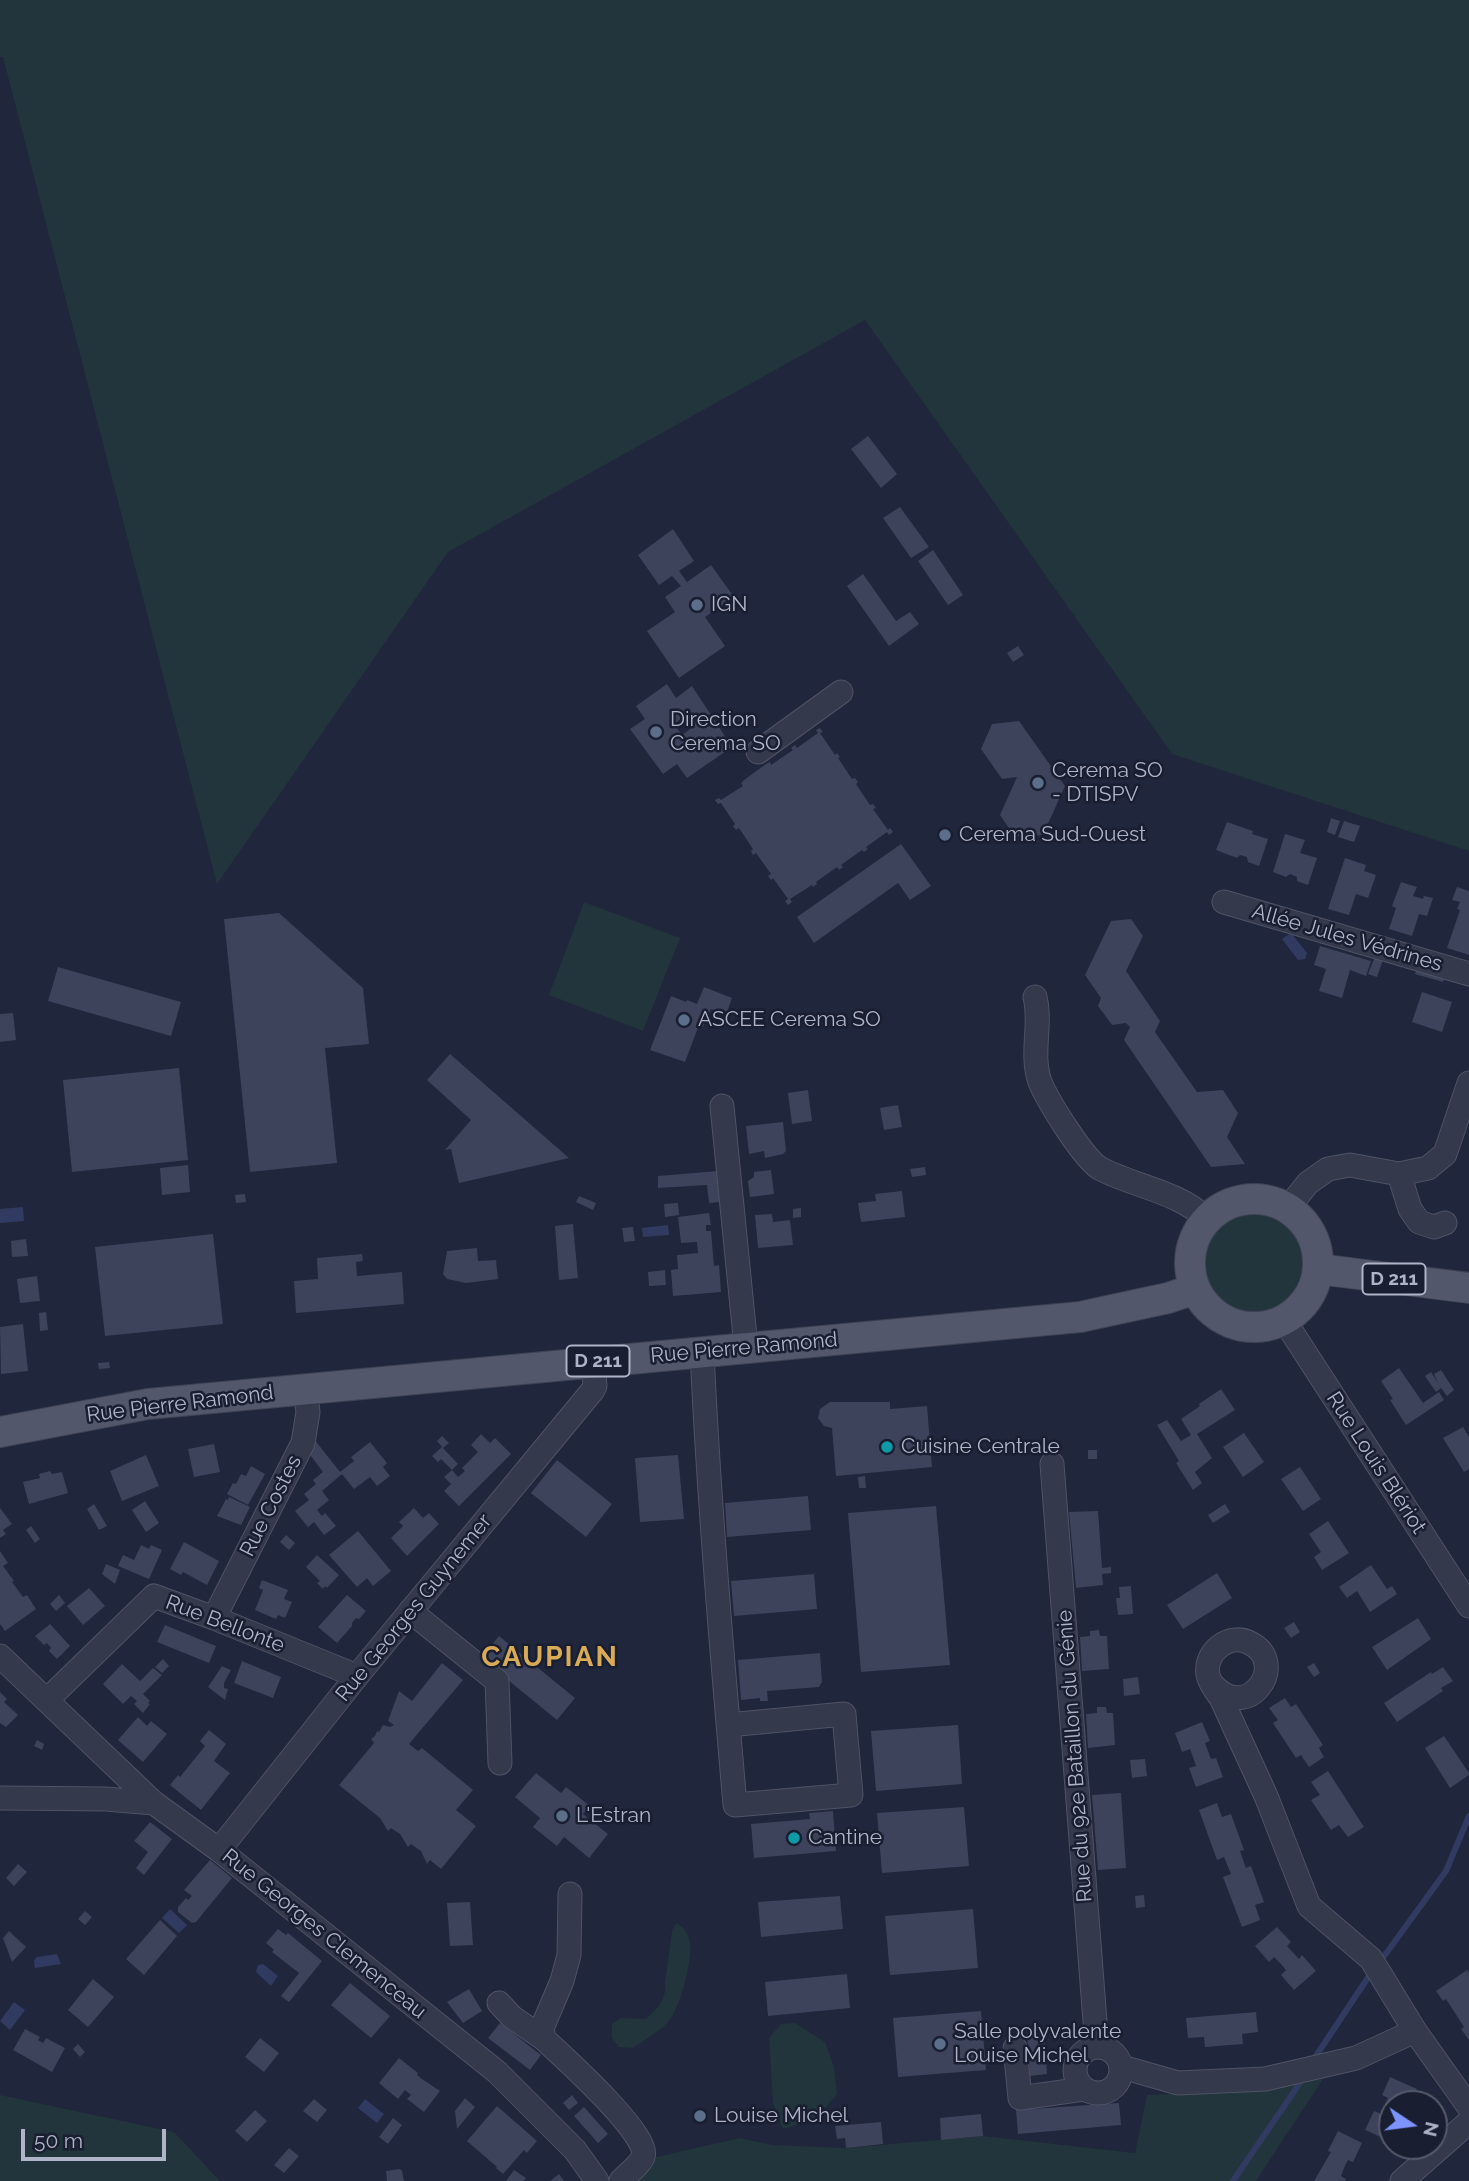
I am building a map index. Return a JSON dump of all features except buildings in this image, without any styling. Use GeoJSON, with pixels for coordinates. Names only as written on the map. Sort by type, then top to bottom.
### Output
{"type":"FeatureCollection","features":[{"type":"Feature","properties":{"kind":"main road"},"geometry":{"type":"LineString","coordinates":[[1246,1199],[1268,1200],[1288,1208],[1302,1220],[1312,1234],[1318,1251],[1318,1269],[1312,1290],[1300,1307],[1284,1320],[1264,1326],[1243,1326],[1223,1319],[1207,1306],[1195,1289],[1190,1271],[1196,1234],[1207,1219],[1224,1206],[1246,1199]]}},
{"type":"Feature","properties":{"kind":"main road","name":"D 211"},"geometry":{"type":"LineString","coordinates":[[1318,1269],[1469,1288]]}},
{"type":"Feature","properties":{"kind":"main road","name":"Rue Pierre Ramond"},"geometry":{"type":"LineString","coordinates":[[0,1432],[148,1404],[1080,1317],[1168,1298],[1195,1289]]}},
{"type":"Feature","properties":{"kind":"street"},"geometry":{"type":"LineString","coordinates":[[758,752],[841,692]]}},
{"type":"Feature","properties":{"kind":"street","name":"Allée Jules Védrines"},"geometry":{"type":"LineString","coordinates":[[1224,902],[1469,974]]}},
{"type":"Feature","properties":{"kind":"street"},"geometry":{"type":"LineString","coordinates":[[1035,997],[1038,1008],[1035,1043],[1040,1080],[1078,1145],[1098,1168],[1171,1195],[1207,1219]]}},
{"type":"Feature","properties":{"kind":"street"},"geometry":{"type":"LineString","coordinates":[[1288,1208],[1308,1183],[1328,1169],[1350,1165],[1399,1174],[1428,1168],[1445,1154],[1469,1083]]}},
{"type":"Feature","properties":{"kind":"street"},"geometry":{"type":"LineString","coordinates":[[722,1106],[746,1347]]}},
{"type":"Feature","properties":{"kind":"street"},"geometry":{"type":"LineString","coordinates":[[1399,1174],[1409,1209],[1419,1222],[1434,1227],[1445,1223]]}},
{"type":"Feature","properties":{"kind":"street","name":"Rue Louis Blériot"},"geometry":{"type":"LineString","coordinates":[[1284,1320],[1469,1606]]}},
{"type":"Feature","properties":{"kind":"street"},"geometry":{"type":"LineString","coordinates":[[702,1352],[709,1491],[728,1725],[735,1805],[851,1795],[844,1714],[728,1725]]}},
{"type":"Feature","properties":{"kind":"street","name":"Rue Georges Guynemer"},"geometry":{"type":"LineString","coordinates":[[219,1850],[357,1676],[593,1390],[593,1362]]}},
{"type":"Feature","properties":{"kind":"street","name":"Rue Costes"},"geometry":{"type":"LineString","coordinates":[[214,1618],[303,1443],[308,1412],[305,1389]]}},
{"type":"Feature","properties":{"kind":"street","name":"Rue du 92e Bataillon du Génie"},"geometry":{"type":"LineString","coordinates":[[1052,1464],[1097,2047]]}},
{"type":"Feature","properties":{"kind":"street","name":"Rue Bellonte"},"geometry":{"type":"LineString","coordinates":[[47,1700],[154,1596],[357,1676]]}},
{"type":"Feature","properties":{"kind":"street"},"geometry":{"type":"LineString","coordinates":[[411,1611],[497,1681],[500,1763]]}},
{"type":"Feature","properties":{"kind":"street","name":"Rue Georges Clemenceau"},"geometry":{"type":"LineString","coordinates":[[0,1656],[154,1803],[219,1850],[497,2072],[575,2150],[597,2181]]}},
{"type":"Feature","properties":{"kind":"street"},"geometry":{"type":"LineString","coordinates":[[1212,1684],[1266,1796],[1309,1906],[1371,1959],[1415,2031],[1469,2107]]}},
{"type":"Feature","properties":{"kind":"street"},"geometry":{"type":"LineString","coordinates":[[0,1798],[106,1799],[154,1803]]}},
{"type":"Feature","properties":{"kind":"street"},"geometry":{"type":"LineString","coordinates":[[544,2039],[542,2028],[562,1981],[569,1955],[570,1894]]}},
{"type":"Feature","properties":{"kind":"street"},"geometry":{"type":"LineString","coordinates":[[499,2003],[512,2017],[544,2039],[635,2131],[644,2148],[643,2157],[621,2181]]}},
{"type":"Feature","properties":{"kind":"street"},"geometry":{"type":"LineString","coordinates":[[1122,2067],[1178,2083],[1265,2080],[1356,2058],[1415,2031]]}},
{"type":"Feature","properties":{"kind":"street"},"geometry":{"type":"LineString","coordinates":[[1016,2048],[1020,2098],[1084,2089],[1098,2094],[1110,2090],[1121,2076],[1122,2067],[1114,2052],[1097,2047],[1086,2050],[1080,2056],[1076,2065],[1076,2078],[1084,2089]]}},
{"type":"Feature","properties":{"kind":"street"},"geometry":{"type":"LineString","coordinates":[[1402,2181],[1469,2122]]}},
{"type":"Feature","properties":{"kind":"shaded area"},"geometry":{"type":"Polygon","coordinates":[[[0,0],[1469,0],[1469,851],[1172,754],[865,320],[448,552],[217,884],[3,57],[0,57],[0,0]]]}},
{"type":"Feature","properties":{"kind":"shaded area"},"geometry":{"type":"Polygon","coordinates":[[[584,902],[680,938],[643,1031],[549,995],[584,902]]]}},
{"type":"Feature","properties":{"kind":"shaded area"},"geometry":{"type":"Polygon","coordinates":[[[1254,1214],[1273,1218],[1289,1228],[1299,1244],[1303,1263],[1299,1282],[1289,1298],[1273,1308],[1254,1312],[1235,1308],[1219,1298],[1209,1282],[1205,1263],[1209,1244],[1219,1228],[1235,1218],[1254,1214]]]}},
{"type":"Feature","properties":{"kind":"shaded area"},"geometry":{"type":"Polygon","coordinates":[[[676,1923],[688,1934],[690,1952],[677,2007],[668,2022],[651,2036],[633,2048],[619,2047],[612,2038],[612,2024],[621,2018],[646,2019],[663,1999],[672,1931],[676,1923]]]}},
{"type":"Feature","properties":{"kind":"shaded area"},"geometry":{"type":"Polygon","coordinates":[[[795,2023],[825,2042],[834,2067],[837,2094],[817,2118],[783,2129],[773,2103],[769,2038],[781,2024],[795,2023]]]}},
{"type":"Feature","properties":{"kind":"shaded area"},"geometry":{"type":"Polygon","coordinates":[[[1323,2079],[1256,2181],[637,2181],[656,2157],[740,2138],[772,2145],[846,2148],[983,2136],[1135,2153],[1147,2095],[1255,2090],[1323,2079]]]}},
{"type":"Feature","properties":{"kind":"shaded area"},"geometry":{"type":"Polygon","coordinates":[[[0,2095],[174,2132],[220,2181],[0,2181],[0,2095]]]}},
{"type":"Feature","properties":{"kind":"water"},"geometry":{"type":"Polygon","coordinates":[[[1291,933],[1307,953],[1305,959],[1298,960],[1282,939],[1291,933]]]}},
{"type":"Feature","properties":{"kind":"water"},"geometry":{"type":"Polygon","coordinates":[[[23,1207],[24,1221],[0,1223],[0,1209],[23,1207]]]}},
{"type":"Feature","properties":{"kind":"water"},"geometry":{"type":"Polygon","coordinates":[[[668,1225],[669,1235],[643,1237],[642,1228],[668,1225]]]}},
{"type":"Feature","properties":{"kind":"water"},"geometry":{"type":"Polygon","coordinates":[[[170,1909],[187,1925],[179,1933],[162,1918],[170,1909]]]}},
{"type":"Feature","properties":{"kind":"water"},"geometry":{"type":"Polygon","coordinates":[[[57,1954],[61,1964],[35,1968],[34,1960],[37,1957],[57,1954]]]}},
{"type":"Feature","properties":{"kind":"water"},"geometry":{"type":"Polygon","coordinates":[[[263,1964],[278,1976],[271,1986],[256,1972],[258,1965],[263,1964]]]}},
{"type":"Feature","properties":{"kind":"water"},"geometry":{"type":"Polygon","coordinates":[[[14,2002],[25,2010],[10,2030],[0,2021],[14,2002]]]}},
{"type":"Feature","properties":{"kind":"water"},"geometry":{"type":"Polygon","coordinates":[[[365,2099],[384,2114],[377,2123],[358,2108],[365,2099]]]}},
{"type":"Feature","properties":{"kind":"waterway"},"geometry":{"type":"LineString","coordinates":[[1385,1955],[1446,1871],[1469,1816]]}},
{"type":"Feature","properties":{"kind":"waterway"},"geometry":{"type":"LineString","coordinates":[[1314,2059],[1371,1973]]}},
{"type":"Feature","properties":{"kind":"waterway"},"geometry":{"type":"LineString","coordinates":[[1233,2181],[1304,2077]]}},
{"type":"Feature","properties":{"kind":"place","name":"IGN"},"geometry":{"type":"Point","coordinates":[697,605]}},
{"type":"Feature","properties":{"kind":"place","name":"Direction Cerema SO"},"geometry":{"type":"Point","coordinates":[656,732]}},
{"type":"Feature","properties":{"kind":"place","name":"Cerema SO - DTISPV"},"geometry":{"type":"Point","coordinates":[1038,783]}},
{"type":"Feature","properties":{"kind":"place","name":"Cerema Sud-Ouest"},"geometry":{"type":"Point","coordinates":[945,835]}},
{"type":"Feature","properties":{"kind":"place","name":"ASCEE Cerema SO"},"geometry":{"type":"Point","coordinates":[684,1020]}},
{"type":"Feature","properties":{"kind":"place","name":"Cuisine Centrale"},"geometry":{"type":"Point","coordinates":[887,1447]}},
{"type":"Feature","properties":{"kind":"place","name":"L'Estran"},"geometry":{"type":"Point","coordinates":[562,1816]}},
{"type":"Feature","properties":{"kind":"place","name":"Cantine"},"geometry":{"type":"Point","coordinates":[794,1838]}},
{"type":"Feature","properties":{"kind":"place","name":"Salle polyvalente Louise Michel"},"geometry":{"type":"Point","coordinates":[940,2044]}},
{"type":"Feature","properties":{"kind":"place","name":"Louise Michel"},"geometry":{"type":"Point","coordinates":[700,2116]}},
{"type":"Feature","properties":{"kind":"district","name":"CAUPIAN"},"geometry":{"type":"Point","coordinates":[550,1658]}}]}
